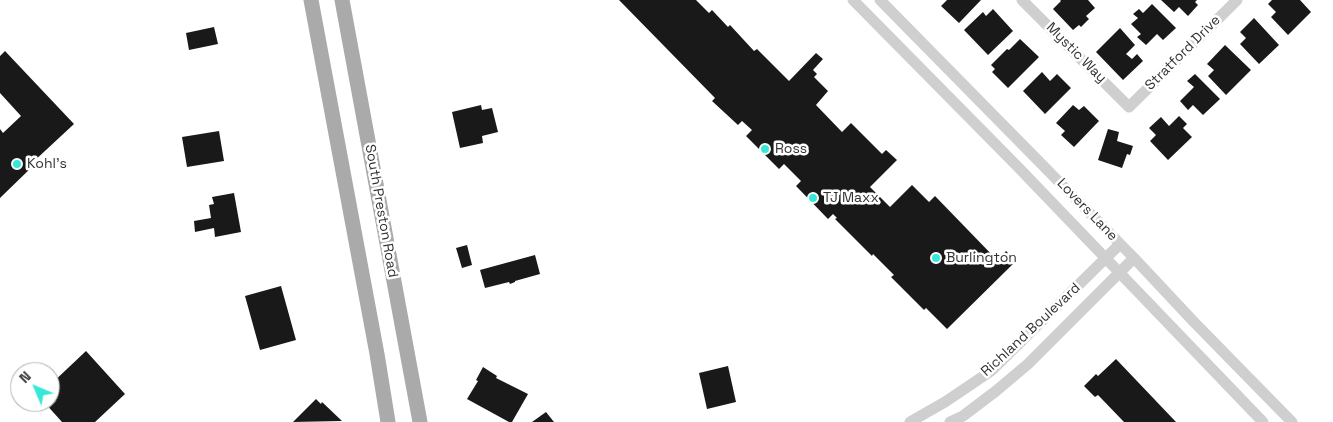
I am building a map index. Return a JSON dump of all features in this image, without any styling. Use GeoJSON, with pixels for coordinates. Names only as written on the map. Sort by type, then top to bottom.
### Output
{"type":"FeatureCollection","features":[{"type":"Feature","properties":{"kind":"main road"},"geometry":{"type":"LineString","coordinates":[[311,0],[388,422]]}},
{"type":"Feature","properties":{"kind":"main road","name":"South Preston Road"},"geometry":{"type":"LineString","coordinates":[[342,0],[420,422]]}},
{"type":"Feature","properties":{"kind":"street","name":"Lovers Lane"},"geometry":{"type":"LineString","coordinates":[[854,0],[1263,422]]}},
{"type":"Feature","properties":{"kind":"street","name":"Lovers Lane"},"geometry":{"type":"LineString","coordinates":[[880,0],[1134,258],[1200,329],[1292,422]]}},
{"type":"Feature","properties":{"kind":"street","name":"Mystic Way"},"geometry":{"type":"LineString","coordinates":[[1024,0],[1129,107]]}},
{"type":"Feature","properties":{"kind":"street","name":"Stratford Drive"},"geometry":{"type":"LineString","coordinates":[[1129,107],[1237,0]]}},
{"type":"Feature","properties":{"kind":"street","name":"Richland Boulevard"},"geometry":{"type":"LineString","coordinates":[[910,422],[945,402],[991,371],[1120,244]]}},
{"type":"Feature","properties":{"kind":"street","name":"Richland Boulevard"},"geometry":{"type":"LineString","coordinates":[[953,421],[996,391],[1028,364],[1134,258]]}},
{"type":"Feature","properties":{"kind":"street"},"geometry":{"type":"LineString","coordinates":[[959,393],[970,410]]}},
{"type":"Feature","properties":{"kind":"street"},"geometry":{"type":"LineString","coordinates":[[945,402],[953,421]]}},
{"type":"Feature","properties":{"kind":"building"},"geometry":{"type":"Polygon","coordinates":[[[619,0],[696,0],[709,13],[712,10],[728,27],[730,25],[754,51],[757,49],[789,81],[816,53],[823,59],[813,70],[817,74],[814,77],[828,91],[816,105],[842,132],[851,123],[882,154],[886,150],[897,160],[870,187],[890,207],[912,185],[929,202],[935,196],[997,260],[1006,251],[1016,261],[947,329],[926,308],[924,310],[891,277],[894,275],[835,219],[837,218],[833,214],[828,219],[796,186],[801,181],[784,164],[779,169],[746,136],[752,130],[742,121],[738,125],[712,101],[715,98],[619,0]]]}},
{"type":"Feature","properties":{"kind":"building"},"geometry":{"type":"Polygon","coordinates":[[[947,0],[981,0],[959,23],[941,6],[947,0]]]}},
{"type":"Feature","properties":{"kind":"building"},"geometry":{"type":"Polygon","coordinates":[[[1060,0],[1088,0],[1095,8],[1086,16],[1089,19],[1081,27],[1079,25],[1073,30],[1053,9],[1060,0]]]}},
{"type":"Feature","properties":{"kind":"building"},"geometry":{"type":"Polygon","coordinates":[[[1161,0],[1197,0],[1195,2],[1198,5],[1188,16],[1179,7],[1174,12],[1161,0]]]}},
{"type":"Feature","properties":{"kind":"building"},"geometry":{"type":"Polygon","coordinates":[[[1272,0],[1300,0],[1311,12],[1288,35],[1271,17],[1276,12],[1268,4],[1272,0]]]}},
{"type":"Feature","properties":{"kind":"building"},"geometry":{"type":"Polygon","coordinates":[[[1152,4],[1176,28],[1163,40],[1157,34],[1146,45],[1137,37],[1141,34],[1131,24],[1138,18],[1133,14],[1139,9],[1143,13],[1152,4]]]}},
{"type":"Feature","properties":{"kind":"building"},"geometry":{"type":"Polygon","coordinates":[[[993,9],[1013,31],[988,55],[964,30],[983,12],[986,16],[993,9]]]}},
{"type":"Feature","properties":{"kind":"building"},"geometry":{"type":"Polygon","coordinates":[[[1254,18],[1279,45],[1259,64],[1240,44],[1246,38],[1240,32],[1254,18]]]}},
{"type":"Feature","properties":{"kind":"building"},"geometry":{"type":"Polygon","coordinates":[[[214,27],[218,44],[189,50],[186,33],[214,27]]]}},
{"type":"Feature","properties":{"kind":"building"},"geometry":{"type":"Polygon","coordinates":[[[1120,28],[1135,45],[1126,54],[1132,59],[1137,54],[1143,61],[1123,80],[1096,52],[1120,28]]]}},
{"type":"Feature","properties":{"kind":"building"},"geometry":{"type":"Polygon","coordinates":[[[1020,39],[1039,57],[1008,88],[992,72],[995,69],[991,65],[1020,39]]]}},
{"type":"Feature","properties":{"kind":"building"},"geometry":{"type":"Polygon","coordinates":[[[1225,45],[1251,70],[1226,95],[1208,76],[1214,70],[1207,64],[1225,45]]]}},
{"type":"Feature","properties":{"kind":"building"},"geometry":{"type":"Polygon","coordinates":[[[5,51],[74,124],[32,163],[34,165],[0,198],[0,129],[3,133],[21,116],[0,93],[0,56],[5,51]]]}},
{"type":"Feature","properties":{"kind":"building"},"geometry":{"type":"Polygon","coordinates":[[[1042,72],[1050,81],[1057,74],[1071,88],[1045,114],[1023,91],[1042,72]]]}},
{"type":"Feature","properties":{"kind":"building"},"geometry":{"type":"Polygon","coordinates":[[[1195,74],[1220,99],[1203,115],[1193,105],[1188,110],[1180,101],[1194,87],[1187,81],[1195,74]]]}},
{"type":"Feature","properties":{"kind":"building"},"geometry":{"type":"Polygon","coordinates":[[[481,105],[482,110],[492,108],[498,132],[482,136],[483,143],[460,148],[452,112],[481,105]]]}},
{"type":"Feature","properties":{"kind":"building"},"geometry":{"type":"Polygon","coordinates":[[[1073,105],[1079,110],[1084,106],[1099,121],[1074,147],[1061,135],[1065,131],[1056,123],[1073,105]]]}},
{"type":"Feature","properties":{"kind":"building"},"geometry":{"type":"Polygon","coordinates":[[[1179,116],[1187,124],[1183,128],[1192,137],[1168,160],[1150,141],[1156,135],[1149,128],[1161,117],[1169,126],[1179,116]]]}},
{"type":"Feature","properties":{"kind":"building"},"geometry":{"type":"Polygon","coordinates":[[[1108,129],[1119,132],[1117,141],[1133,146],[1130,155],[1127,154],[1122,168],[1098,160],[1108,129]]]}},
{"type":"Feature","properties":{"kind":"building"},"geometry":{"type":"Polygon","coordinates":[[[219,131],[224,161],[187,167],[182,137],[219,131]]]}},
{"type":"Feature","properties":{"kind":"building"},"geometry":{"type":"Polygon","coordinates":[[[234,193],[241,232],[215,237],[214,228],[195,232],[194,221],[211,218],[209,205],[214,204],[212,197],[234,193]]]}},
{"type":"Feature","properties":{"kind":"building"},"geometry":{"type":"Polygon","coordinates":[[[467,245],[472,265],[462,268],[456,248],[467,245]]]}},
{"type":"Feature","properties":{"kind":"building"},"geometry":{"type":"Polygon","coordinates":[[[535,255],[540,274],[510,284],[509,282],[485,288],[480,270],[535,255]]]}},
{"type":"Feature","properties":{"kind":"building"},"geometry":{"type":"Polygon","coordinates":[[[281,286],[296,340],[260,350],[245,296],[281,286]]]}},
{"type":"Feature","properties":{"kind":"building"},"geometry":{"type":"Polygon","coordinates":[[[86,351],[125,394],[95,422],[62,422],[53,412],[60,412],[60,376],[86,351]]]}},
{"type":"Feature","properties":{"kind":"building"},"geometry":{"type":"Polygon","coordinates":[[[1116,359],[1176,422],[1124,422],[1098,395],[1095,397],[1084,386],[1116,359]]]}},
{"type":"Feature","properties":{"kind":"building"},"geometry":{"type":"Polygon","coordinates":[[[728,366],[736,402],[707,409],[699,373],[728,366]]]}},
{"type":"Feature","properties":{"kind":"building"},"geometry":{"type":"Polygon","coordinates":[[[483,367],[497,376],[496,378],[528,394],[512,422],[467,399],[478,381],[476,380],[483,367]]]}},
{"type":"Feature","properties":{"kind":"building"},"geometry":{"type":"Polygon","coordinates":[[[316,399],[321,404],[322,402],[342,421],[293,422],[316,399]]]}},
{"type":"Feature","properties":{"kind":"building"},"geometry":{"type":"Polygon","coordinates":[[[546,412],[554,422],[532,422],[546,412]]]}},
{"type":"Feature","properties":{"kind":"place","name":"Ross"},"geometry":{"type":"Point","coordinates":[765,149]}},
{"type":"Feature","properties":{"kind":"place","name":"Kohl's"},"geometry":{"type":"Point","coordinates":[17,164]}},
{"type":"Feature","properties":{"kind":"place","name":"TJ Maxx"},"geometry":{"type":"Point","coordinates":[813,198]}},
{"type":"Feature","properties":{"kind":"place","name":"Burlington"},"geometry":{"type":"Point","coordinates":[936,258]}}]}
